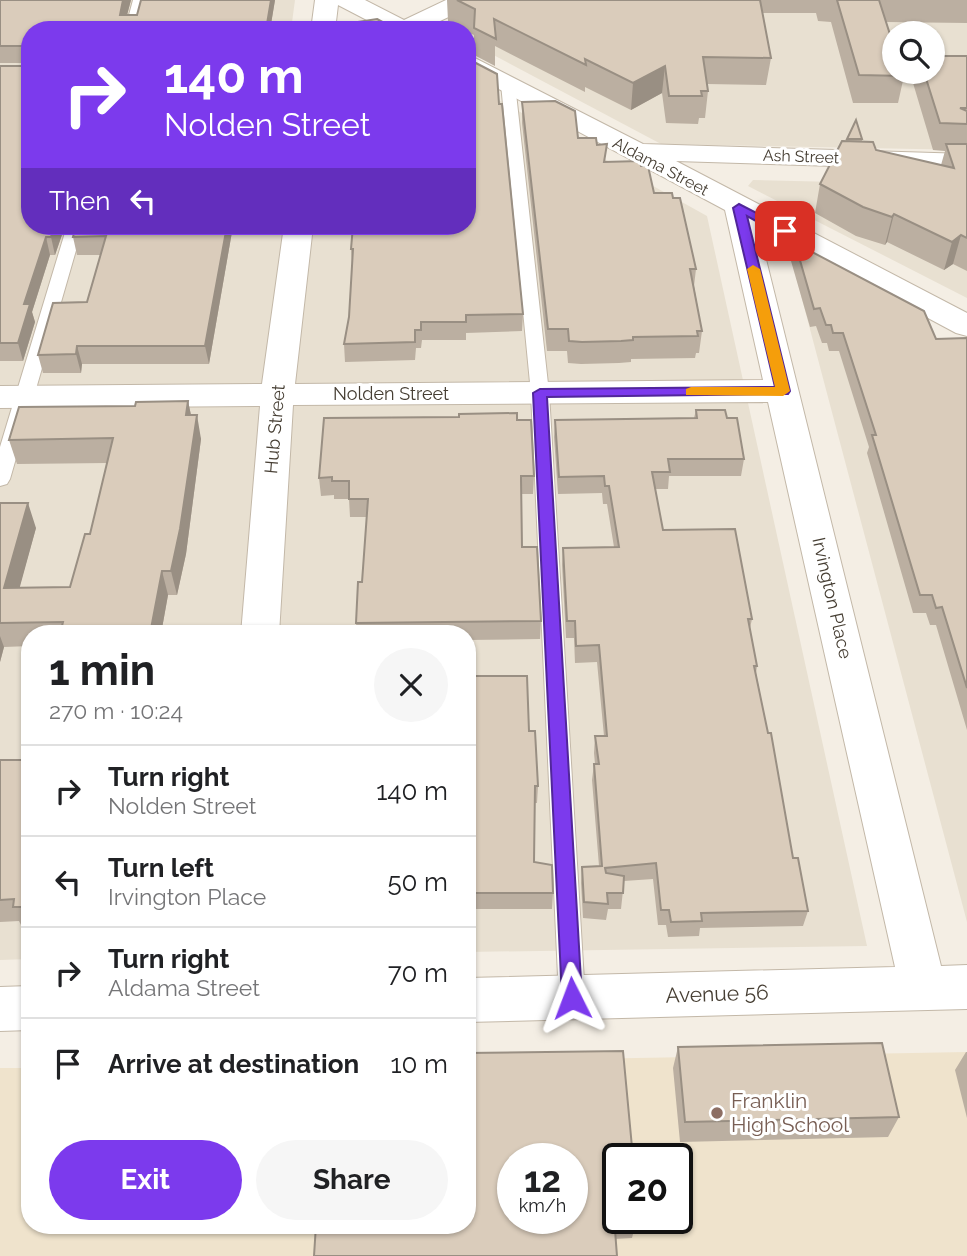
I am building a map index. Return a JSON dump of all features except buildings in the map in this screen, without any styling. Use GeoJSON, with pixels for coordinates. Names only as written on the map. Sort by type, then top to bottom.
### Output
{"type":"FeatureCollection","features":[{"type":"Feature","properties":{"kind":"street"},"geometry":{"type":"LineString","coordinates":[[324,21],[327,0]]}},
{"type":"Feature","properties":{"kind":"street"},"geometry":{"type":"LineString","coordinates":[[347,0],[388,21]]}},
{"type":"Feature","properties":{"kind":"street"},"geometry":{"type":"LineString","coordinates":[[421,21],[466,0]]}},
{"type":"Feature","properties":{"kind":"street","name":"Aldama Street"},"geometry":{"type":"LineString","coordinates":[[476,68],[967,326]]}},
{"type":"Feature","properties":{"kind":"street","name":"Ash Street"},"geometry":{"type":"LineString","coordinates":[[635,151],[967,162]]}},
{"type":"Feature","properties":{"kind":"street","name":"Irvington Place"},"geometry":{"type":"LineString","coordinates":[[739,208],[783,391],[945,988]]}},
{"type":"Feature","properties":{"kind":"street","name":"Hub Street"},"geometry":{"type":"LineString","coordinates":[[261,625],[277,395],[297,235]]}},
{"type":"Feature","properties":{"kind":"street","name":"Nolden Street"},"geometry":{"type":"LineString","coordinates":[[12,397],[783,391]]}},
{"type":"Feature","properties":{"kind":"street","name":"Avenue 56"},"geometry":{"type":"LineString","coordinates":[[476,1000],[945,988]]}},
{"type":"Feature","properties":{"kind":"street"},"geometry":{"type":"LineString","coordinates":[[0,1009],[21,1008]]}},
{"type":"Feature","properties":{"kind":"lane"},"geometry":{"type":"LineString","coordinates":[[134,21],[140,0]]}},
{"type":"Feature","properties":{"kind":"lane"},"geometry":{"type":"LineString","coordinates":[[509,84],[540,393],[572,998]]}},
{"type":"Feature","properties":{"kind":"lane"},"geometry":{"type":"LineString","coordinates":[[0,479],[12,397],[72,235]]}},
{"type":"Feature","properties":{"kind":"shaded area"},"geometry":{"type":"Polygon","coordinates":[[[0,0],[295,0],[292,21],[21,21],[21,235],[476,235],[476,87],[707,216],[867,946],[476,952],[476,625],[21,625],[21,959],[0,960],[0,0]]]}},
{"type":"Feature","properties":{"kind":"shaded area"},"geometry":{"type":"Polygon","coordinates":[[[511,0],[967,0],[967,150],[661,144],[476,46],[476,21],[463,21],[511,0]]]}},
{"type":"Feature","properties":{"kind":"shaded area"},"geometry":{"type":"Polygon","coordinates":[[[753,180],[967,185],[967,298],[748,186],[753,180]]]}},
{"type":"Feature","properties":{"kind":"shaded area"},"geometry":{"type":"Polygon","coordinates":[[[793,265],[802,265],[967,354],[967,922],[793,265]]]}},
{"type":"Feature","properties":{"kind":"shaded area","name":"Franklin High School"},"geometry":{"type":"Polygon","coordinates":[[[967,1052],[967,1256],[0,1256],[0,1068],[21,1068],[21,1234],[476,1234],[476,1061],[967,1052]]]}},
{"type":"Feature","properties":{"kind":"slow traffic"},"geometry":{"type":"LineString","coordinates":[[691,392],[783,391],[753,269]]}},
{"type":"Feature","properties":{"kind":"place","name":"Franklin High School"},"geometry":{"type":"Point","coordinates":[717,1113]}},
{"type":"Feature","properties":{"kind":"route"},"geometry":{"type":"LineString","coordinates":[[572,998],[540,393],[783,391],[739,208],[785,231]]}}]}
